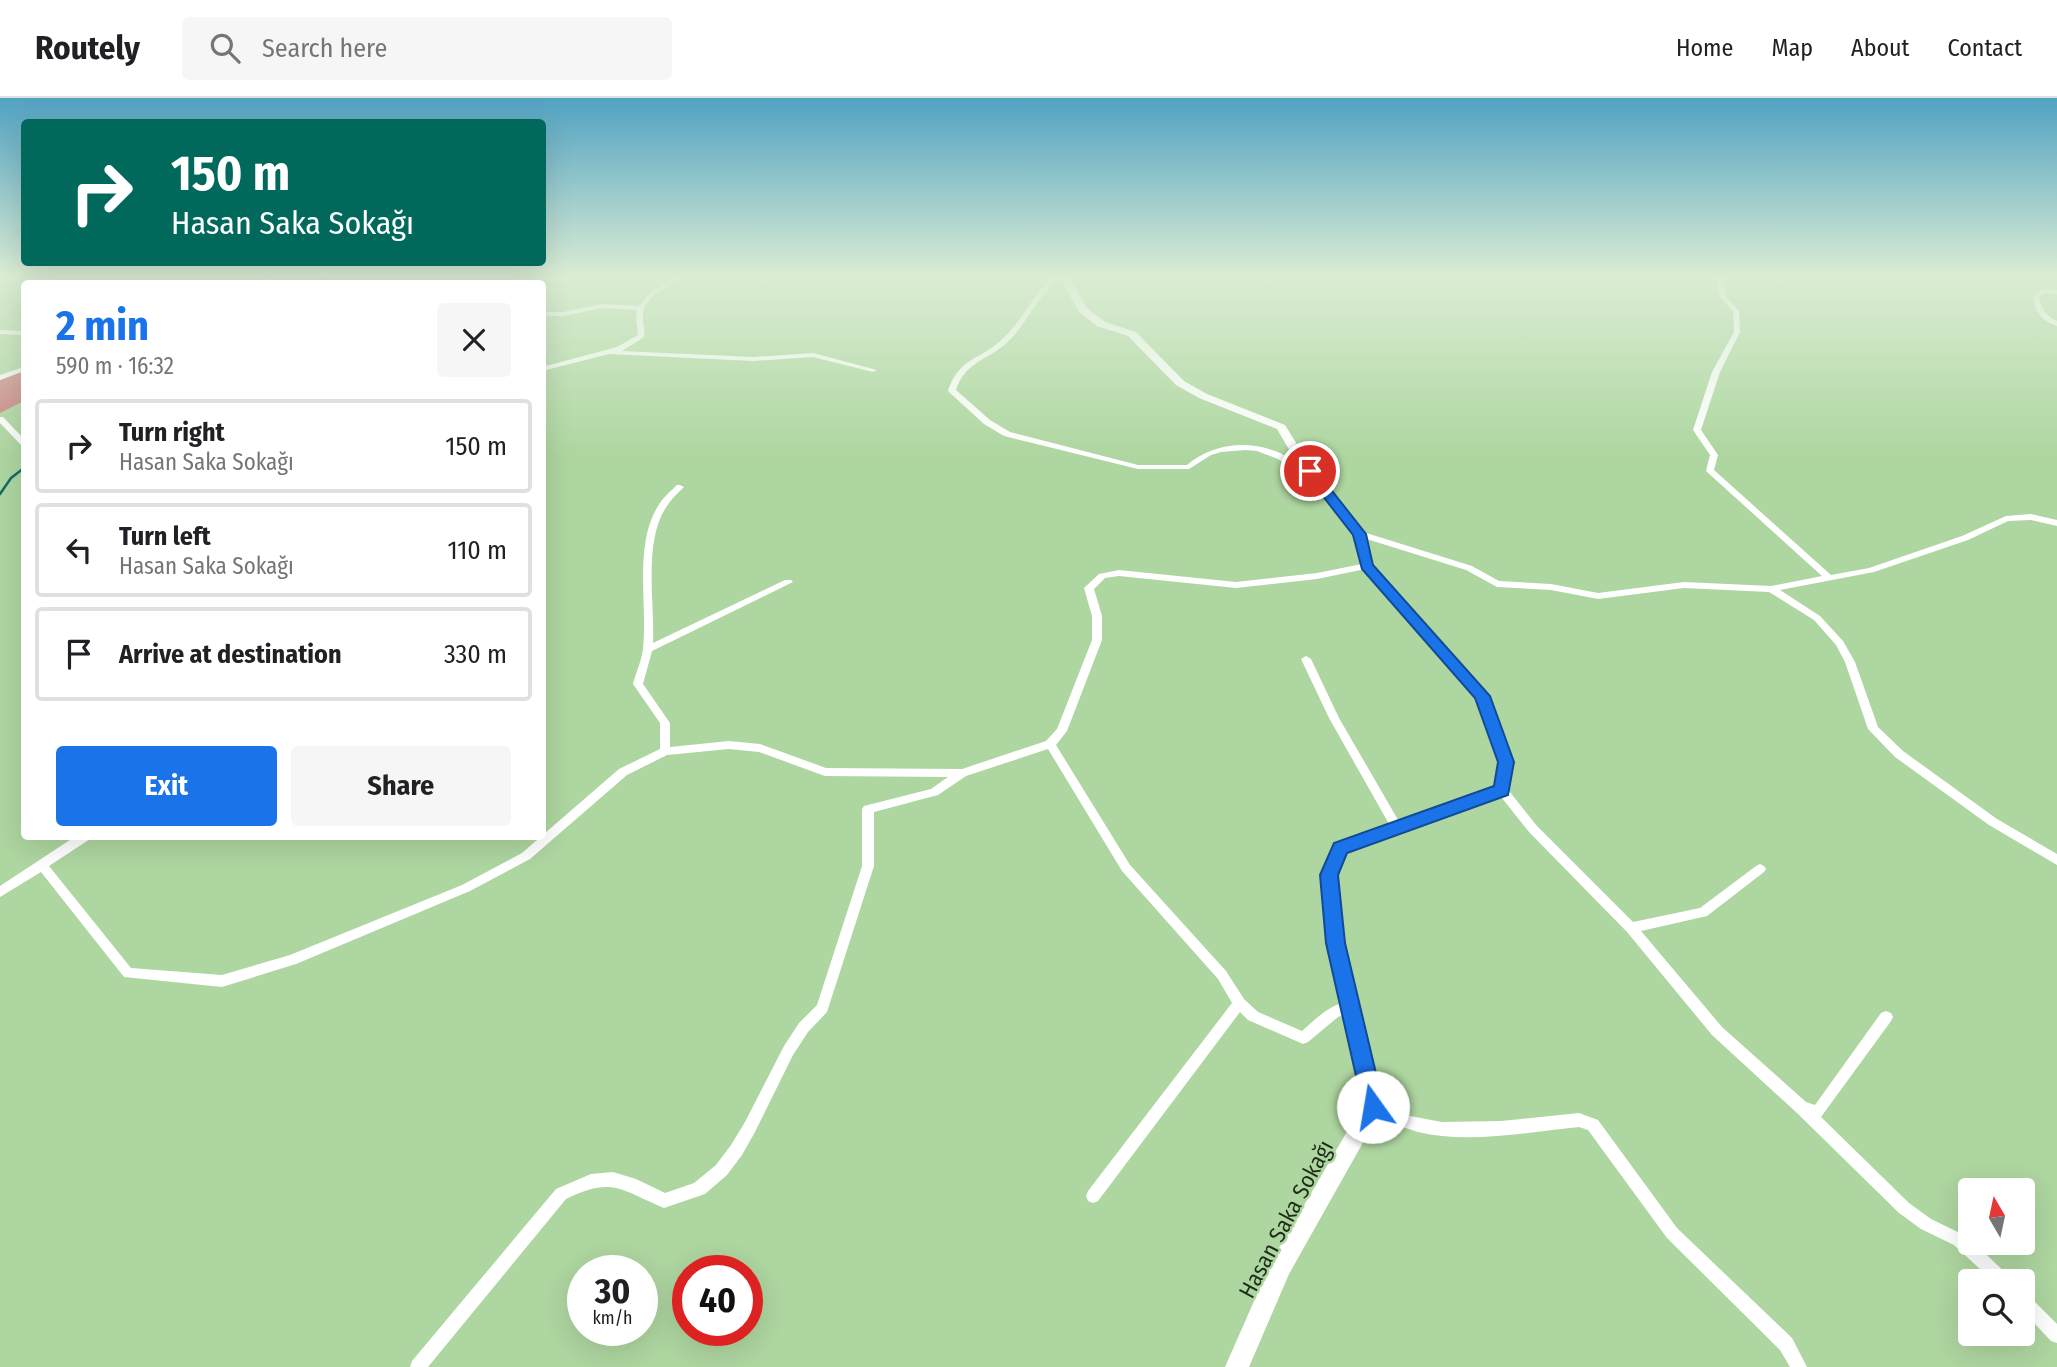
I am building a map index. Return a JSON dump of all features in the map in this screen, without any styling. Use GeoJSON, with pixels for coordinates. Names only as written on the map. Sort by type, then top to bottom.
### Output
{"type":"FeatureCollection","features":[{"type":"Feature","properties":{"kind":"street"},"geometry":{"type":"LineString","coordinates":[[546,368],[609,352],[642,336]]}},
{"type":"Feature","properties":{"kind":"street"},"geometry":{"type":"LineString","coordinates":[[1007,336],[956,376],[952,390],[987,422],[1007,434],[1091,458],[1146,468],[1189,467],[1203,454],[1223,448],[1258,450],[1280,456],[1322,486]]}},
{"type":"Feature","properties":{"kind":"street"},"geometry":{"type":"LineString","coordinates":[[1134,336],[1180,383],[1203,396],[1280,427],[1360,534],[1367,566],[1482,696],[1506,762],[1502,790],[1533,829],[1630,928],[1717,1031],[1802,1108],[1904,1208],[1926,1224],[1959,1240],[1991,1269]]}},
{"type":"Feature","properties":{"kind":"street"},"geometry":{"type":"LineString","coordinates":[[1735,336],[1716,372],[1697,430],[1714,455],[1710,471],[1829,578]]}},
{"type":"Feature","properties":{"kind":"street"},"geometry":{"type":"LineString","coordinates":[[609,352],[753,359],[813,355],[873,370]]}},
{"type":"Feature","properties":{"kind":"street"},"geometry":{"type":"LineString","coordinates":[[0,378],[21,370]]}},
{"type":"Feature","properties":{"kind":"street"},"geometry":{"type":"LineString","coordinates":[[0,419],[21,440]]}},
{"type":"Feature","properties":{"kind":"street"},"geometry":{"type":"LineString","coordinates":[[664,751],[665,723],[638,684],[648,649],[649,540],[668,496],[680,487]]}},
{"type":"Feature","properties":{"kind":"street"},"geometry":{"type":"LineString","coordinates":[[1360,534],[1469,568],[1497,584],[1551,587],[1598,596],[1684,585],[1771,589],[1871,570],[1965,538],[2006,519],[2031,517],[2057,523]]}},
{"type":"Feature","properties":{"kind":"street"},"geometry":{"type":"LineString","coordinates":[[418,1367],[561,1194],[588,1180],[620,1179],[664,1201],[704,1186],[730,1160],[789,1045],[805,1022],[822,1008],[868,866],[868,809],[934,792],[962,773],[1050,744],[1062,731],[1097,640],[1097,615],[1089,588],[1102,576],[1119,573],[1236,585],[1317,576],[1367,566]]}},
{"type":"Feature","properties":{"kind":"street"},"geometry":{"type":"LineString","coordinates":[[648,649],[788,582]]}},
{"type":"Feature","properties":{"kind":"street"},"geometry":{"type":"LineString","coordinates":[[1771,589],[1817,618],[1840,643],[1850,662],[1873,729],[1899,754],[1993,822],[2057,860]]}},
{"type":"Feature","properties":{"kind":"street"},"geometry":{"type":"LineString","coordinates":[[1306,659],[1334,718],[1397,828]]}},
{"type":"Feature","properties":{"kind":"street"},"geometry":{"type":"LineString","coordinates":[[1050,744],[1126,868],[1222,975],[1239,1003],[1253,1016],[1303,1038],[1334,1012],[1351,1007]]}},
{"type":"Feature","properties":{"kind":"street"},"geometry":{"type":"LineString","coordinates":[[546,839],[623,772],[664,751],[729,745],[760,748],[825,772],[962,773]]}},
{"type":"Feature","properties":{"kind":"street"},"geometry":{"type":"LineString","coordinates":[[1502,790],[1340,848],[1329,875],[1336,943],[1373,1107],[1424,1126],[1489,1128],[1580,1120],[1593,1125],[1672,1233],[1786,1345],[1799,1367]]}},
{"type":"Feature","properties":{"kind":"street"},"geometry":{"type":"LineString","coordinates":[[0,892],[80,840]]}},
{"type":"Feature","properties":{"kind":"street"},"geometry":{"type":"LineString","coordinates":[[42,865],[128,973],[222,981],[292,960],[466,888],[526,856],[544,840]]}},
{"type":"Feature","properties":{"kind":"street"},"geometry":{"type":"LineString","coordinates":[[1630,928],[1703,912],[1760,869]]}},
{"type":"Feature","properties":{"kind":"street"},"geometry":{"type":"LineString","coordinates":[[1093,1196],[1239,1003]]}},
{"type":"Feature","properties":{"kind":"street"},"geometry":{"type":"LineString","coordinates":[[1802,1108],[1818,1112],[1886,1017]]}},
{"type":"Feature","properties":{"kind":"street","name":"Hasan Saka Sokağı"},"geometry":{"type":"LineString","coordinates":[[1237,1367],[1281,1266],[1373,1107]]}},
{"type":"Feature","properties":{"kind":"street"},"geometry":{"type":"LineString","coordinates":[[2035,1312],[2057,1335]]}},
{"type":"Feature","properties":{"kind":"shaded area"},"geometry":{"type":"Polygon","coordinates":[[[21,372],[21,402],[0,413],[0,380],[21,372]]]}},
{"type":"Feature","properties":{"kind":"waterway"},"geometry":{"type":"LineString","coordinates":[[0,494],[11,478],[21,470]]}},
{"type":"Feature","properties":{"kind":"route"},"geometry":{"type":"LineString","coordinates":[[1310,471],[1360,534],[1367,566],[1482,696],[1506,762],[1502,790],[1340,848],[1329,875],[1336,943],[1373,1107]]}}]}
